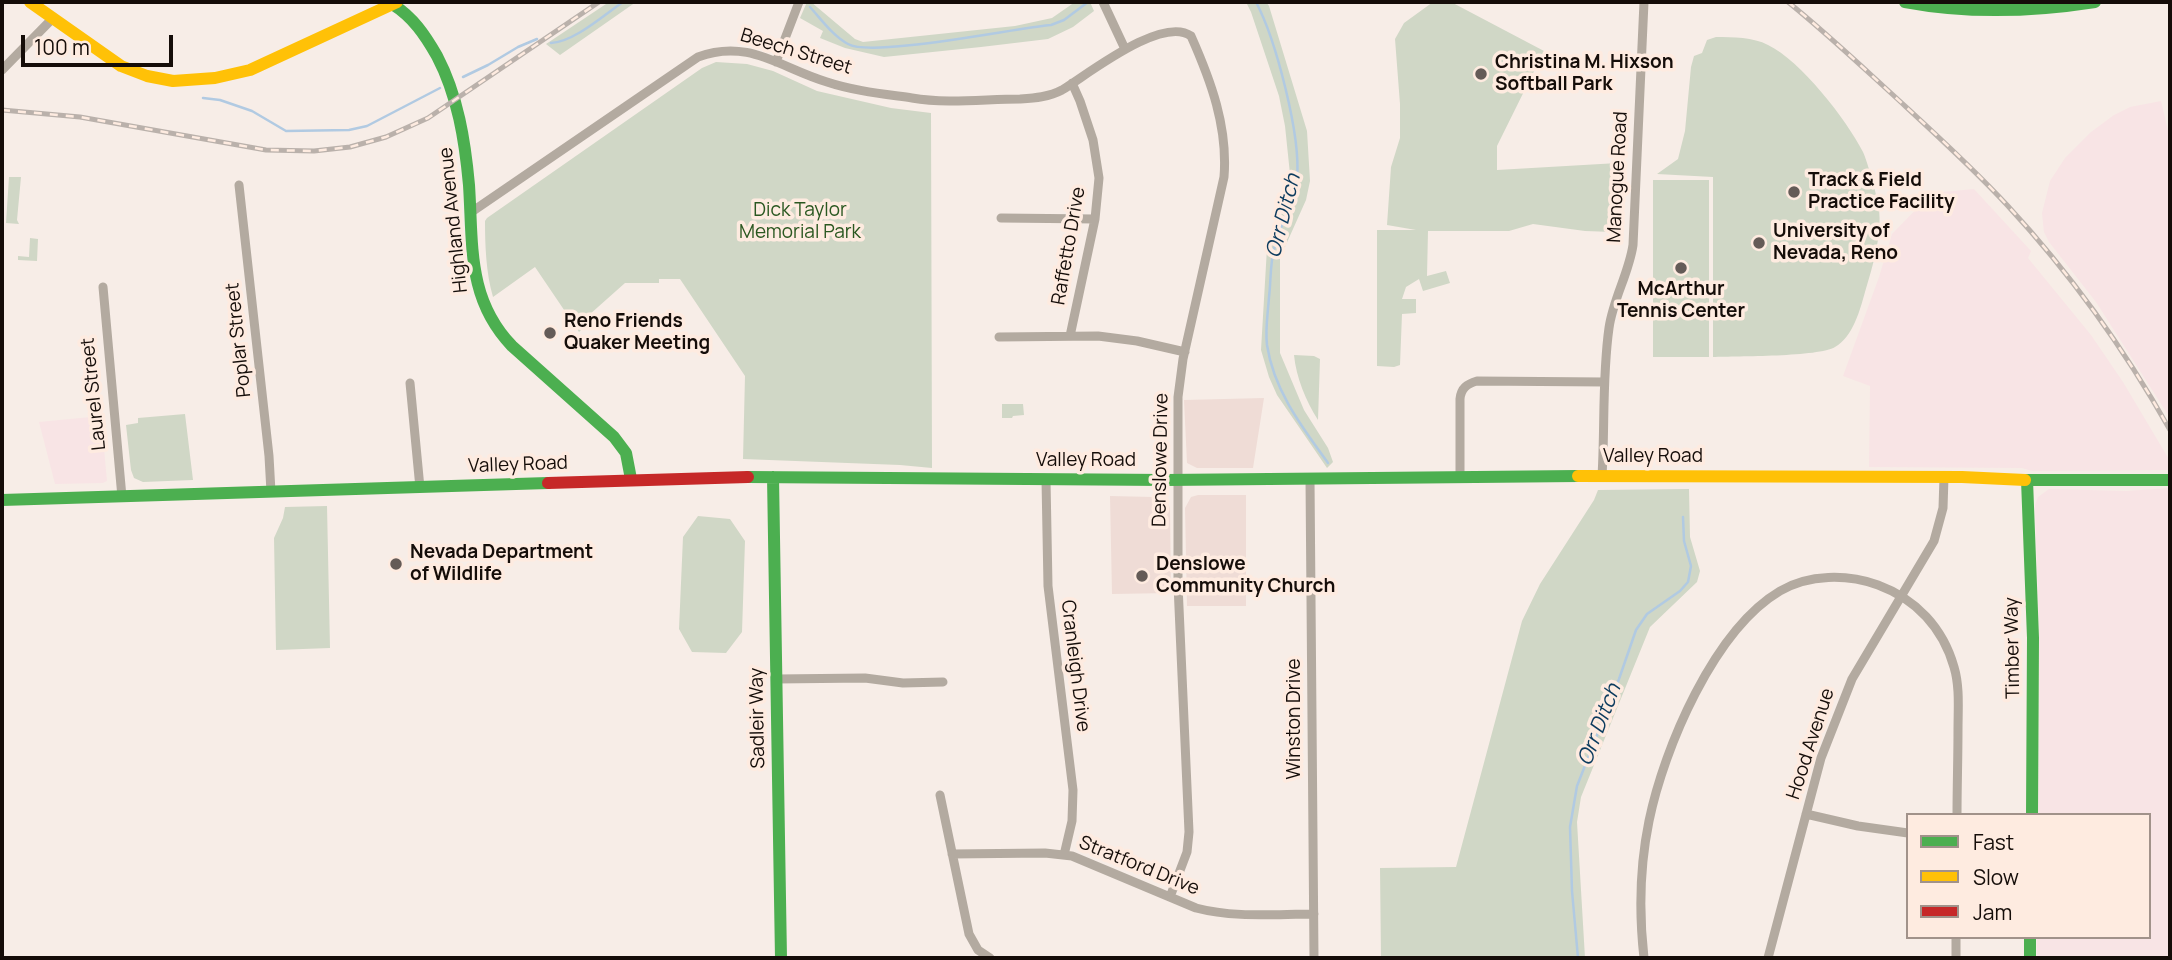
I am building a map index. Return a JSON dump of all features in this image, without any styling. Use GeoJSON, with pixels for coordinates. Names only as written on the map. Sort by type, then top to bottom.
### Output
{"type":"FeatureCollection","features":[{"type":"Feature","properties":{"kind":"street"},"geometry":{"type":"LineString","coordinates":[[30,2],[105,56],[131,71],[156,79],[182,81],[222,77],[264,65],[394,3]]}},
{"type":"Feature","properties":{"kind":"street"},"geometry":{"type":"LineString","coordinates":[[776,62],[799,2]]}},
{"type":"Feature","properties":{"kind":"street"},"geometry":{"type":"LineString","coordinates":[[1103,2],[1125,49]]}},
{"type":"Feature","properties":{"kind":"street","name":"Manogue Road"},"geometry":{"type":"LineString","coordinates":[[1602,476],[1604,382],[1609,325],[1618,290],[1632,257],[1644,2]]}},
{"type":"Feature","properties":{"kind":"street"},"geometry":{"type":"LineString","coordinates":[[1905,2],[1946,9],[2002,12],[2095,2]]}},
{"type":"Feature","properties":{"kind":"street","name":"Highland Avenue"},"geometry":{"type":"LineString","coordinates":[[394,3],[409,13],[429,42],[441,63],[456,101],[464,138],[478,286],[490,318],[511,346],[614,437],[626,453],[631,479]]}},
{"type":"Feature","properties":{"kind":"street"},"geometry":{"type":"LineString","coordinates":[[2,70],[53,18]]}},
{"type":"Feature","properties":{"kind":"street","name":"Beech Street"},"geometry":{"type":"LineString","coordinates":[[470,213],[698,57],[726,50],[758,55],[829,83],[930,100],[1035,98],[1060,91],[1125,49],[1167,34],[1186,32]]}},
{"type":"Feature","properties":{"kind":"street","name":"Denslowe Drive"},"geometry":{"type":"LineString","coordinates":[[1170,897],[1187,852],[1189,832],[1178,591],[1178,397],[1185,352],[1223,185],[1226,159],[1221,118],[1214,94],[1191,36],[1186,32]]}},
{"type":"Feature","properties":{"kind":"street","name":"Raffetto Drive"},"geometry":{"type":"LineString","coordinates":[[1070,336],[1098,195],[1097,159],[1087,119],[1072,83]]}},
{"type":"Feature","properties":{"kind":"street","name":"Poplar Street"},"geometry":{"type":"LineString","coordinates":[[239,185],[271,492]]}},
{"type":"Feature","properties":{"kind":"street"},"geometry":{"type":"LineString","coordinates":[[1001,218],[1095,219]]}},
{"type":"Feature","properties":{"kind":"street","name":"Laurel Street"},"geometry":{"type":"LineString","coordinates":[[103,287],[122,497]]}},
{"type":"Feature","properties":{"kind":"street"},"geometry":{"type":"LineString","coordinates":[[999,337],[1118,338],[1185,352]]}},
{"type":"Feature","properties":{"kind":"street"},"geometry":{"type":"LineString","coordinates":[[1460,477],[1460,399],[1464,387],[1469,383],[1604,382]]}},
{"type":"Feature","properties":{"kind":"street"},"geometry":{"type":"LineString","coordinates":[[410,383],[420,488]]}},
{"type":"Feature","properties":{"kind":"street","name":"Valley Road"},"geometry":{"type":"LineString","coordinates":[[2,500],[631,479],[773,477],[1177,480],[1602,476],[2170,480]]}},
{"type":"Feature","properties":{"kind":"street","name":"Sadleir Way"},"geometry":{"type":"LineString","coordinates":[[773,477],[781,958]]}},
{"type":"Feature","properties":{"kind":"street","name":"Hood Avenue"},"geometry":{"type":"LineString","coordinates":[[1768,958],[1821,758],[1844,695],[1934,541],[1943,508],[1944,477]]}},
{"type":"Feature","properties":{"kind":"street","name":"Winston Drive"},"geometry":{"type":"LineString","coordinates":[[1310,479],[1314,958]]}},
{"type":"Feature","properties":{"kind":"street","name":"Cranleigh Drive"},"geometry":{"type":"LineString","coordinates":[[1046,480],[1048,586],[1073,790],[1072,821],[1064,855]]}},
{"type":"Feature","properties":{"kind":"street","name":"Timber Way"},"geometry":{"type":"LineString","coordinates":[[2027,480],[2033,638],[2032,813]]}},
{"type":"Feature","properties":{"kind":"street"},"geometry":{"type":"LineString","coordinates":[[1644,958],[1642,905],[1649,822],[1657,789],[1683,720],[1701,683],[1752,614],[1781,591],[1796,584],[1831,578],[1876,584],[1902,597],[1925,614],[1934,625],[1954,667],[1958,693],[1957,813]]}},
{"type":"Feature","properties":{"kind":"street"},"geometry":{"type":"LineString","coordinates":[[776,679],[865,678],[903,683],[943,682]]}},
{"type":"Feature","properties":{"kind":"street"},"geometry":{"type":"LineString","coordinates":[[940,795],[969,934],[978,950],[990,958]]}},
{"type":"Feature","properties":{"kind":"street"},"geometry":{"type":"LineString","coordinates":[[1806,814],[1858,826],[1906,833]]}},
{"type":"Feature","properties":{"kind":"street","name":"Stratford Drive"},"geometry":{"type":"LineString","coordinates":[[952,854],[1064,855],[1196,908],[1223,914],[1314,914]]}},
{"type":"Feature","properties":{"kind":"street"},"geometry":{"type":"LineString","coordinates":[[1956,939],[1956,958]]}},
{"type":"Feature","properties":{"kind":"street"},"geometry":{"type":"LineString","coordinates":[[2030,939],[2030,958]]}},
{"type":"Feature","properties":{"kind":"shaded area"},"geometry":{"type":"Polygon","coordinates":[[[2161,101],[2170,139],[2170,418],[2096,302],[2049,242],[2044,232],[2042,213],[2050,181],[2065,158],[2091,132],[2130,107],[2161,101]]]}},
{"type":"Feature","properties":{"kind":"shaded area"},"geometry":{"type":"Polygon","coordinates":[[[1974,189],[2031,251],[2028,258],[2091,335],[2123,382],[2170,461],[2170,470],[2032,471],[2022,468],[1869,467],[1870,386],[1843,376],[1892,234],[1932,193],[1974,189]]]}},
{"type":"Feature","properties":{"kind":"shaded area"},"geometry":{"type":"Polygon","coordinates":[[[1264,398],[1253,468],[1197,468],[1187,463],[1184,400],[1264,398]]]}},
{"type":"Feature","properties":{"kind":"shaded area"},"geometry":{"type":"Polygon","coordinates":[[[101,416],[107,481],[55,484],[39,422],[101,416]]]}},
{"type":"Feature","properties":{"kind":"shaded area"},"geometry":{"type":"Polygon","coordinates":[[[2170,488],[2170,958],[2037,958],[2037,939],[2151,939],[2151,813],[2038,813],[2039,634],[2035,505],[2038,497],[2049,489],[2126,491],[2170,488]]]}},
{"type":"Feature","properties":{"kind":"shaded area"},"geometry":{"type":"Polygon","coordinates":[[[1246,495],[1246,606],[1187,606],[1185,508],[1191,497],[1246,495]]]}},
{"type":"Feature","properties":{"kind":"shaded area"},"geometry":{"type":"Polygon","coordinates":[[[1110,496],[1162,498],[1168,503],[1171,593],[1112,594],[1110,496]]]}},
{"type":"Feature","properties":{"kind":"green space"},"geometry":{"type":"Polygon","coordinates":[[[609,2],[636,2],[560,55],[546,44],[609,2]]]}},
{"type":"Feature","properties":{"kind":"green space"},"geometry":{"type":"Polygon","coordinates":[[[807,2],[811,2],[855,39],[863,42],[1015,26],[1052,18],[1075,2],[1090,2],[1094,11],[1073,27],[1048,39],[884,57],[845,48],[820,38],[823,31],[800,18],[807,2]]]}},
{"type":"Feature","properties":{"kind":"green space"},"geometry":{"type":"Polygon","coordinates":[[[1246,2],[1266,2],[1269,6],[1307,131],[1310,181],[1306,200],[1280,258],[1280,353],[1304,410],[1328,448],[1333,462],[1327,468],[1277,395],[1261,350],[1267,248],[1279,223],[1290,174],[1279,96],[1246,2]]]}},
{"type":"Feature","properties":{"kind":"green space"},"geometry":{"type":"Polygon","coordinates":[[[1433,2],[1451,2],[1544,51],[1497,146],[1497,170],[1618,163],[1613,232],[1533,224],[1509,231],[1428,231],[1427,276],[1446,271],[1450,283],[1423,291],[1419,279],[1406,287],[1402,299],[1416,299],[1416,313],[1402,314],[1400,365],[1377,366],[1377,230],[1416,230],[1387,225],[1391,167],[1400,138],[1395,39],[1404,23],[1433,2]]]}},
{"type":"Feature","properties":{"kind":"green space","name":"Track & Field Practice Facility"},"geometry":{"type":"Polygon","coordinates":[[[1716,37],[1756,40],[1781,53],[1822,92],[1846,124],[1865,157],[1879,208],[1876,250],[1855,322],[1847,337],[1835,347],[1813,353],[1713,357],[1713,177],[1657,174],[1678,159],[1685,131],[1694,56],[1702,53],[1707,40],[1716,37]]]}},
{"type":"Feature","properties":{"kind":"green space","name":"Dick Taylor Memorial Park"},"geometry":{"type":"Polygon","coordinates":[[[716,62],[747,64],[773,71],[817,91],[891,108],[931,113],[932,468],[743,459],[745,376],[680,279],[659,279],[659,283],[625,283],[589,315],[592,319],[579,332],[535,267],[493,297],[486,259],[487,218],[702,68],[716,62]]]}},
{"type":"Feature","properties":{"kind":"green space"},"geometry":{"type":"Polygon","coordinates":[[[9,177],[21,177],[17,220],[19,224],[6,223],[9,177]]]}},
{"type":"Feature","properties":{"kind":"green space","name":"McArthur Tennis Center"},"geometry":{"type":"Polygon","coordinates":[[[1653,180],[1709,180],[1709,357],[1653,357],[1653,180]]]}},
{"type":"Feature","properties":{"kind":"green space"},"geometry":{"type":"Polygon","coordinates":[[[30,238],[38,239],[37,261],[18,260],[18,256],[29,257],[30,238]]]}},
{"type":"Feature","properties":{"kind":"green space"},"geometry":{"type":"Polygon","coordinates":[[[1294,355],[1320,359],[1318,420],[1302,389],[1294,355]]]}},
{"type":"Feature","properties":{"kind":"green space"},"geometry":{"type":"Polygon","coordinates":[[[1157,401],[1168,401],[1166,457],[1157,458],[1157,430],[1161,430],[1161,425],[1157,424],[1157,401]]]}},
{"type":"Feature","properties":{"kind":"green space"},"geometry":{"type":"Polygon","coordinates":[[[1002,404],[1023,404],[1024,415],[1002,418],[1002,404]]]}},
{"type":"Feature","properties":{"kind":"green space"},"geometry":{"type":"Polygon","coordinates":[[[185,414],[193,480],[143,482],[134,478],[126,425],[138,423],[138,418],[185,414]]]}},
{"type":"Feature","properties":{"kind":"green space"},"geometry":{"type":"Polygon","coordinates":[[[1689,489],[1690,537],[1700,571],[1697,582],[1650,627],[1581,797],[1577,822],[1585,958],[1381,958],[1380,868],[1456,867],[1522,621],[1540,584],[1598,490],[1689,489]]]}},
{"type":"Feature","properties":{"kind":"green space"},"geometry":{"type":"Polygon","coordinates":[[[327,506],[330,648],[276,650],[274,538],[285,507],[327,506]]]}},
{"type":"Feature","properties":{"kind":"green space"},"geometry":{"type":"Polygon","coordinates":[[[698,516],[730,519],[745,541],[742,632],[726,653],[692,652],[679,629],[683,537],[698,516]]]}},
{"type":"Feature","properties":{"kind":"waterway","name":"Orr Ditch"},"geometry":{"type":"LineString","coordinates":[[551,43],[579,33],[623,2]]}},
{"type":"Feature","properties":{"kind":"waterway","name":"Orr Ditch"},"geometry":{"type":"LineString","coordinates":[[810,7],[832,32],[848,44],[885,47],[1051,25],[1064,20],[1088,2]]}},
{"type":"Feature","properties":{"kind":"waterway","name":"Orr Ditch"},"geometry":{"type":"LineString","coordinates":[[1256,2],[1286,88],[1297,160],[1295,187],[1273,255],[1266,327],[1267,345],[1283,393],[1299,422],[1328,463]]}},
{"type":"Feature","properties":{"kind":"waterway","name":"Orr Ditch"},"geometry":{"type":"LineString","coordinates":[[463,77],[537,39]]}},
{"type":"Feature","properties":{"kind":"waterway","name":"Orr Ditch"},"geometry":{"type":"LineString","coordinates":[[203,98],[220,100],[252,111],[286,131],[349,130],[367,126],[440,88]]}},
{"type":"Feature","properties":{"kind":"waterway","name":"Orr Ditch"},"geometry":{"type":"LineString","coordinates":[[1578,958],[1570,827],[1577,786],[1636,630],[1647,614],[1680,591],[1688,582],[1691,566],[1684,541],[1683,517]]}},
{"type":"Feature","properties":{"kind":"railway"},"geometry":{"type":"LineString","coordinates":[[2,110],[80,117],[266,150],[314,151],[350,147],[386,137],[428,118],[599,2]]}},
{"type":"Feature","properties":{"kind":"railway"},"geometry":{"type":"LineString","coordinates":[[1788,2],[1951,148],[2030,231],[2095,313],[2170,430]]}},
{"type":"Feature","properties":{"kind":"traffic: fast"},"geometry":{"type":"LineString","coordinates":[[1905,2],[1976,10],[2047,8],[2095,2]]}},
{"type":"Feature","properties":{"kind":"traffic: fast"},"geometry":{"type":"LineString","coordinates":[[392,4],[418,27],[428,41],[444,71],[455,103],[467,168],[475,271],[487,310],[512,346],[614,437],[626,453],[631,479]]}},
{"type":"Feature","properties":{"kind":"traffic: fast"},"geometry":{"type":"LineString","coordinates":[[748,477],[1166,480],[1578,476]]}},
{"type":"Feature","properties":{"kind":"traffic: fast"},"geometry":{"type":"LineString","coordinates":[[773,477],[781,958]]}},
{"type":"Feature","properties":{"kind":"traffic: fast"},"geometry":{"type":"LineString","coordinates":[[2025,480],[2170,480]]}},
{"type":"Feature","properties":{"kind":"traffic: fast"},"geometry":{"type":"LineString","coordinates":[[2027,480],[2033,638],[2032,813]]}},
{"type":"Feature","properties":{"kind":"traffic: fast"},"geometry":{"type":"LineString","coordinates":[[2,500],[548,483]]}},
{"type":"Feature","properties":{"kind":"traffic: fast"},"geometry":{"type":"LineString","coordinates":[[2030,939],[2030,958]]}},
{"type":"Feature","properties":{"kind":"traffic: slow"},"geometry":{"type":"LineString","coordinates":[[30,2],[121,66],[147,76],[173,81],[215,78],[250,70],[397,2]]}},
{"type":"Feature","properties":{"kind":"traffic: slow"},"geometry":{"type":"LineString","coordinates":[[1578,476],[1962,477],[2025,480]]}},
{"type":"Feature","properties":{"kind":"traffic: jam"},"geometry":{"type":"LineString","coordinates":[[548,483],[748,477]]}},
{"type":"Feature","properties":{"kind":"place","name":"Christina M. Hixson Softball Park"},"geometry":{"type":"Point","coordinates":[1481,74]}},
{"type":"Feature","properties":{"kind":"place","name":"Track & Field Practice Facility"},"geometry":{"type":"Point","coordinates":[1794,192]}},
{"type":"Feature","properties":{"kind":"place","name":"University of Nevada, Reno"},"geometry":{"type":"Point","coordinates":[1759,243]}},
{"type":"Feature","properties":{"kind":"place","name":"McArthur Tennis Center"},"geometry":{"type":"Point","coordinates":[1681,268]}},
{"type":"Feature","properties":{"kind":"place","name":"Reno Friends Quaker Meeting"},"geometry":{"type":"Point","coordinates":[550,333]}},
{"type":"Feature","properties":{"kind":"place","name":"Nevada Department of Wildlife"},"geometry":{"type":"Point","coordinates":[396,564]}},
{"type":"Feature","properties":{"kind":"place","name":"Denslowe Community Church"},"geometry":{"type":"Point","coordinates":[1142,576]}}]}
